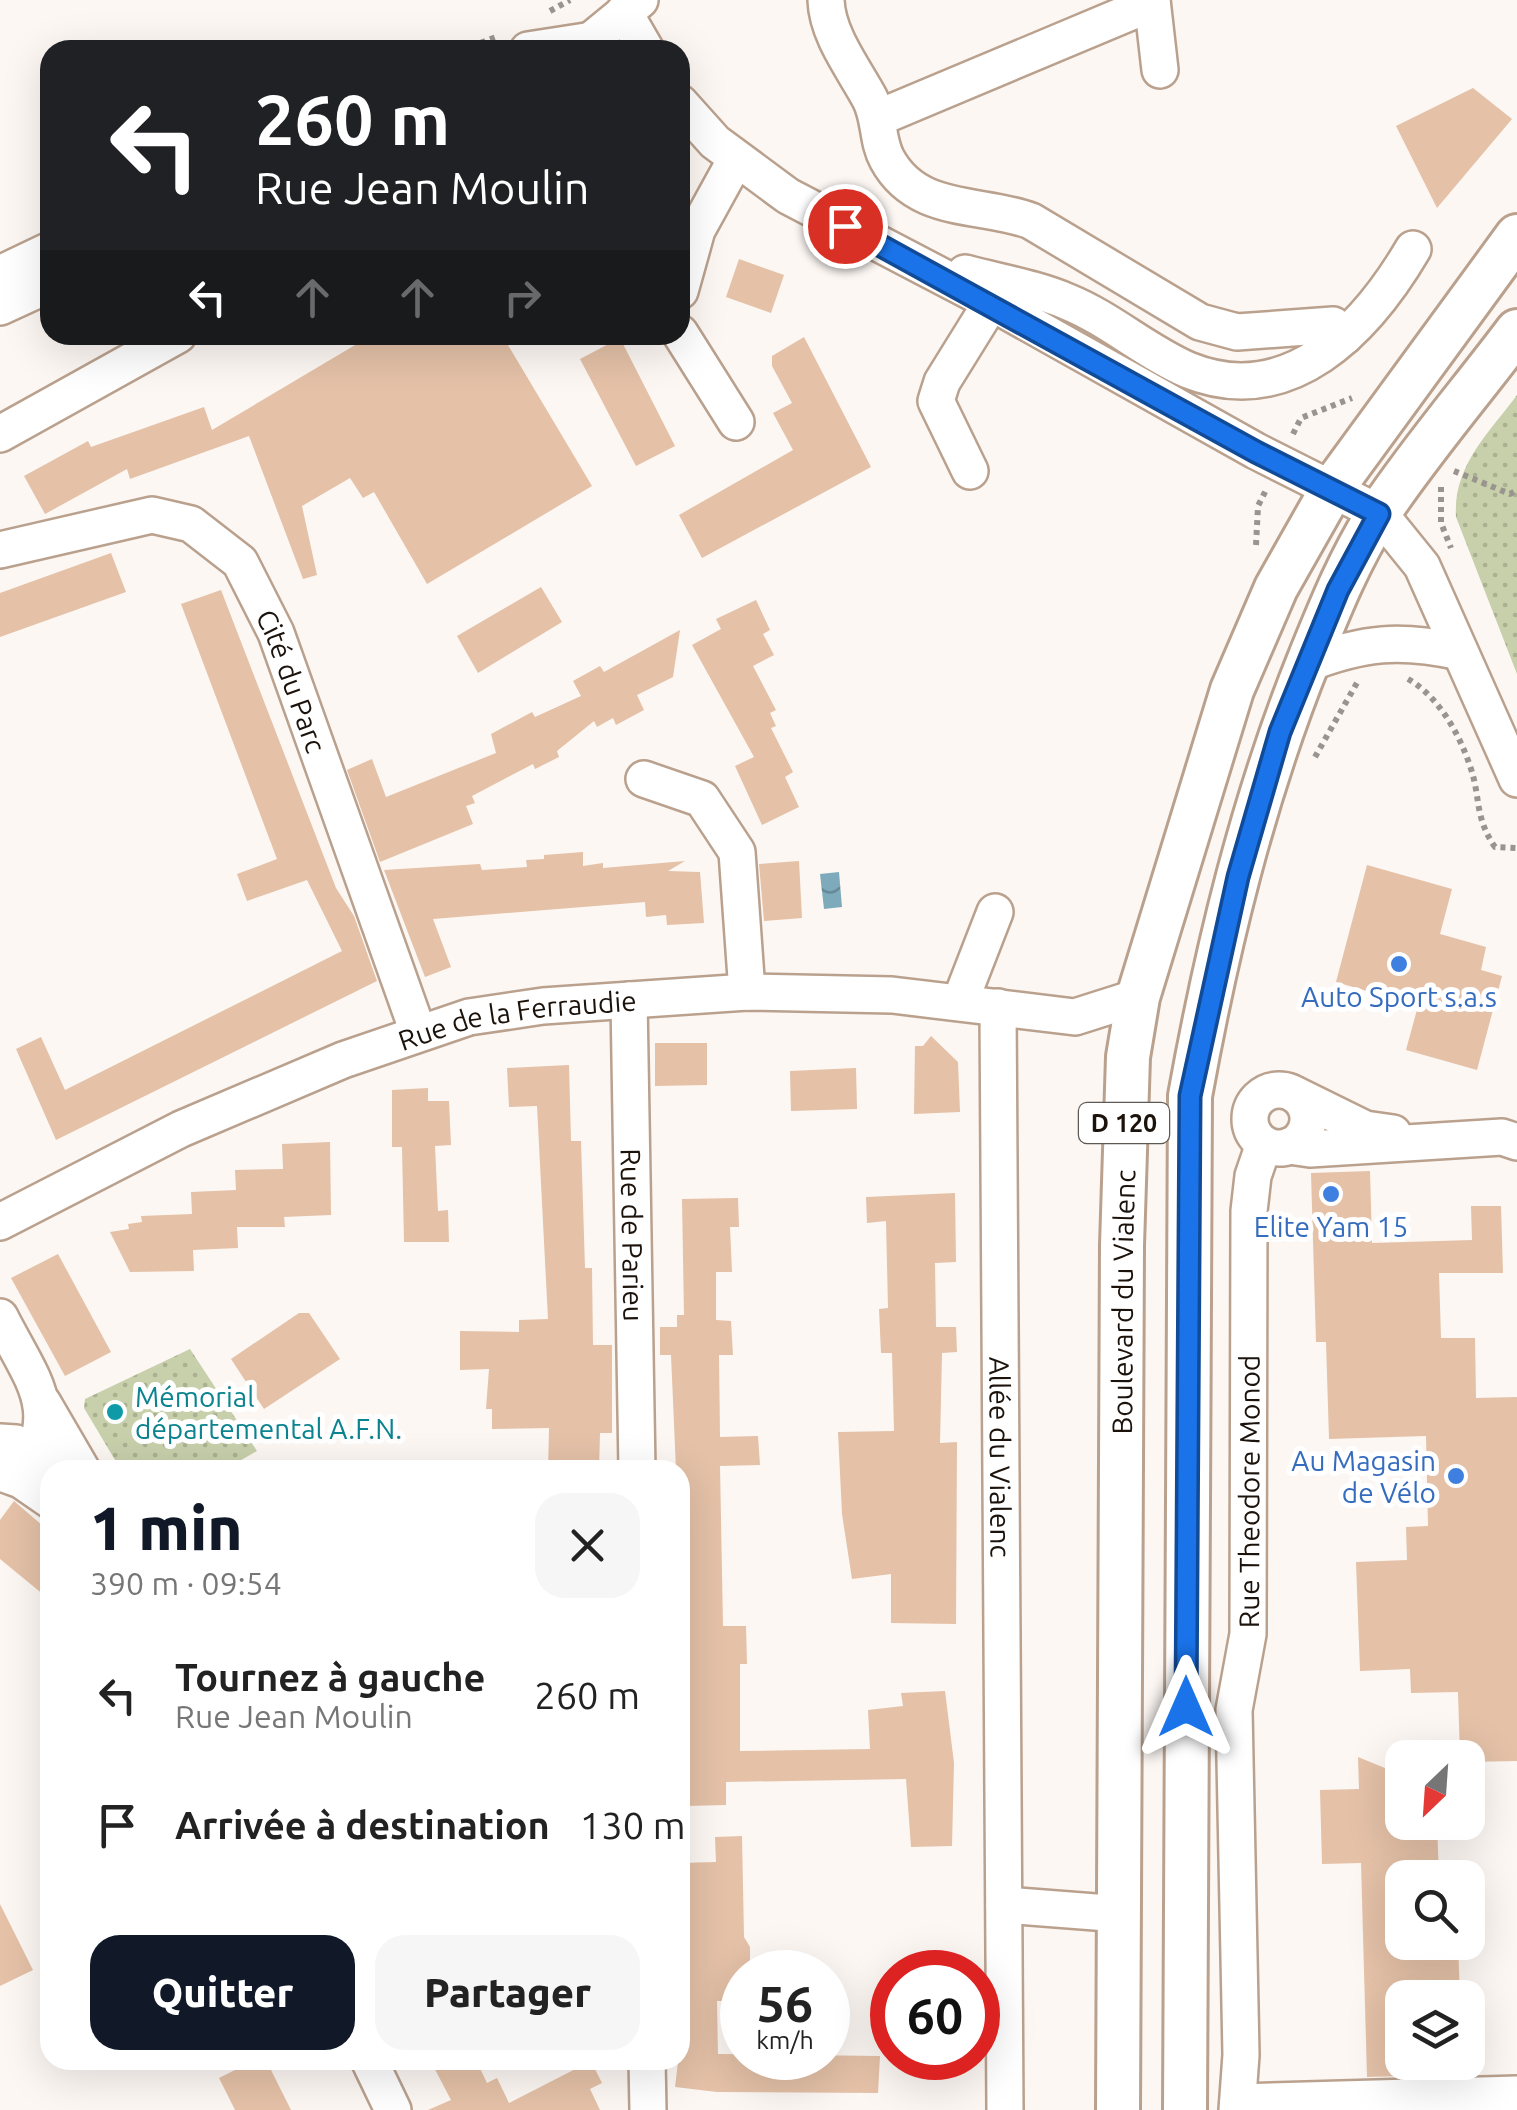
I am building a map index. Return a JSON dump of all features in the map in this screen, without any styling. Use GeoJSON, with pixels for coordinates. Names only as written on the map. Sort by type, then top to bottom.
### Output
{"type":"FeatureCollection","features":[{"type":"Feature","properties":{"kind":"main road","name":"Boulevard du Vialenc"},"geometry":{"type":"LineString","coordinates":[[1118,2110],[1122,1245],[1128,1057],[1138,997],[1232,690],[1276,588],[1332,489],[1517,236]]}},
{"type":"Feature","properties":{"kind":"main road","name":"D 120"},"geometry":{"type":"LineString","coordinates":[[1185,2110],[1199,1708],[1190,1096],[1238,877],[1280,732],[1338,590],[1379,514],[1517,331]]}},
{"type":"Feature","properties":{"kind":"street"},"geometry":{"type":"LineString","coordinates":[[826,0],[846,60],[878,118],[884,154],[898,176],[918,192],[952,207],[1004,210],[1031,221],[1200,322],[1238,332],[1333,325],[1352,330]]}},
{"type":"Feature","properties":{"kind":"street"},"geometry":{"type":"LineString","coordinates":[[878,118],[1152,1],[1160,70]]}},
{"type":"Feature","properties":{"kind":"street"},"geometry":{"type":"LineString","coordinates":[[590,40],[632,6],[643,40]]}},
{"type":"Feature","properties":{"kind":"street"},"geometry":{"type":"LineString","coordinates":[[690,122],[788,196],[1379,514],[1422,566],[1517,779]]}},
{"type":"Feature","properties":{"kind":"street"},"geometry":{"type":"LineString","coordinates":[[690,255],[697,230],[736,158]]}},
{"type":"Feature","properties":{"kind":"street"},"geometry":{"type":"LineString","coordinates":[[901,255],[1068,302],[1186,369],[1211,377],[1256,381],[1301,370],[1352,330],[1392,284],[1413,249]]}},
{"type":"Feature","properties":{"kind":"street"},"geometry":{"type":"LineString","coordinates":[[0,274],[40,255]]}},
{"type":"Feature","properties":{"kind":"street"},"geometry":{"type":"LineString","coordinates":[[0,307],[40,289]]}},
{"type":"Feature","properties":{"kind":"street"},"geometry":{"type":"LineString","coordinates":[[974,459],[959,396],[971,361],[974,337],[991,302]]}},
{"type":"Feature","properties":{"kind":"street"},"geometry":{"type":"LineString","coordinates":[[0,434],[160,345]]}},
{"type":"Feature","properties":{"kind":"street"},"geometry":{"type":"LineString","coordinates":[[688,345],[736,422]]}},
{"type":"Feature","properties":{"kind":"street","name":"Cité du Parc"},"geometry":{"type":"LineString","coordinates":[[4,541],[152,515],[191,524],[240,562],[276,633],[418,1032]]}},
{"type":"Feature","properties":{"kind":"street"},"geometry":{"type":"LineString","coordinates":[[1307,664],[1353,646],[1402,642],[1460,652]]}},
{"type":"Feature","properties":{"kind":"street"},"geometry":{"type":"LineString","coordinates":[[644,779],[702,799],[737,852],[747,992]]}},
{"type":"Feature","properties":{"kind":"street"},"geometry":{"type":"LineString","coordinates":[[964,987],[978,960],[986,909]]}},
{"type":"Feature","properties":{"kind":"street","name":"Rue de la Ferraudie"},"geometry":{"type":"LineString","coordinates":[[0,1222],[181,1129],[418,1032],[469,1018],[543,1006],[747,992],[892,995],[964,987],[998,1007],[1075,1018],[1138,997]]}},
{"type":"Feature","properties":{"kind":"street","name":"Rue de Parieu"},"geometry":{"type":"LineString","coordinates":[[629,1000],[637,1460]]}},
{"type":"Feature","properties":{"kind":"street","name":"Allée du Vialenc"},"geometry":{"type":"LineString","coordinates":[[998,1007],[1005,2110]]}},
{"type":"Feature","properties":{"kind":"street","name":"Rue de la Ferraudie"},"geometry":{"type":"LineString","coordinates":[[1075,1018],[1128,1057]]}},
{"type":"Feature","properties":{"kind":"street"},"geometry":{"type":"LineString","coordinates":[[1454,1139],[1365,1129],[1296,1096],[1269,1092],[1254,1103],[1252,1130],[1277,1145],[1310,1150],[1502,1137],[1517,1142]]}},
{"type":"Feature","properties":{"kind":"street"},"geometry":{"type":"LineString","coordinates":[[1277,1145],[1306,1126],[1306,1109],[1296,1096]]}},
{"type":"Feature","properties":{"kind":"street","name":"Rue Theodore Monod"},"geometry":{"type":"LineString","coordinates":[[1238,2106],[1234,1710],[1248,1634],[1249,1211],[1253,1176],[1277,1145]]}},
{"type":"Feature","properties":{"kind":"street"},"geometry":{"type":"LineString","coordinates":[[0,1317],[76,1460]]}},
{"type":"Feature","properties":{"kind":"street"},"geometry":{"type":"LineString","coordinates":[[30,1469],[43,1403]]}},
{"type":"Feature","properties":{"kind":"street"},"geometry":{"type":"LineString","coordinates":[[0,1442],[30,1469]]}},
{"type":"Feature","properties":{"kind":"street","name":"Rue Theodore Monod"},"geometry":{"type":"LineString","coordinates":[[1199,1708],[1224,1726],[1224,1799],[1237,1838]]}},
{"type":"Feature","properties":{"kind":"street"},"geometry":{"type":"LineString","coordinates":[[1004,1905],[1121,1914]]}},
{"type":"Feature","properties":{"kind":"street"},"geometry":{"type":"LineString","coordinates":[[374,2070],[393,2110]]}},
{"type":"Feature","properties":{"kind":"street"},"geometry":{"type":"LineString","coordinates":[[648,2070],[648,2110]]}},
{"type":"Feature","properties":{"kind":"street"},"geometry":{"type":"LineString","coordinates":[[1238,2106],[1468,2103],[1517,2094]]}},
{"type":"Feature","properties":{"kind":"path"},"geometry":{"type":"LineString","coordinates":[[1454,555],[1441,523],[1441,488],[1449,469],[1510,494],[1517,490]]}},
{"type":"Feature","properties":{"kind":"green space"},"geometry":{"type":"Polygon","coordinates":[[[1517,395],[1517,674],[1456,517],[1466,466],[1517,395]]]}},
{"type":"Feature","properties":{"kind":"green space"},"geometry":{"type":"Polygon","coordinates":[[[190,1349],[257,1451],[241,1460],[115,1460],[84,1408],[85,1399],[190,1349]]]}},
{"type":"Feature","properties":{"kind":"water"},"geometry":{"type":"Polygon","coordinates":[[[839,872],[842,907],[824,909],[820,874],[839,872]]]}},
{"type":"Feature","properties":{"kind":"building"},"geometry":{"type":"Polygon","coordinates":[[[1473,88],[1512,119],[1437,208],[1396,126],[1473,88]]]}},
{"type":"Feature","properties":{"kind":"building"},"geometry":{"type":"Polygon","coordinates":[[[739,259],[784,275],[771,313],[726,297],[739,259]]]}},
{"type":"Feature","properties":{"kind":"building"},"geometry":{"type":"Polygon","coordinates":[[[804,337],[871,467],[702,558],[679,515],[793,450],[773,413],[792,403],[772,366],[772,356],[804,337]]]}},
{"type":"Feature","properties":{"kind":"building"},"geometry":{"type":"Polygon","coordinates":[[[355,345],[508,345],[592,486],[427,584],[374,492],[363,498],[350,478],[302,506],[317,575],[303,579],[249,436],[130,479],[127,469],[45,514],[24,476],[88,441],[91,447],[204,407],[212,430],[355,345]]]}},
{"type":"Feature","properties":{"kind":"building"},"geometry":{"type":"Polygon","coordinates":[[[607,345],[624,345],[675,446],[636,466],[580,359],[607,345]]]}},
{"type":"Feature","properties":{"kind":"building"},"geometry":{"type":"Polygon","coordinates":[[[111,553],[126,592],[0,637],[0,593],[111,553]]]}},
{"type":"Feature","properties":{"kind":"building"},"geometry":{"type":"Polygon","coordinates":[[[541,587],[562,622],[478,673],[457,636],[541,587]]]}},
{"type":"Feature","properties":{"kind":"building"},"geometry":{"type":"Polygon","coordinates":[[[221,590],[336,888],[354,916],[377,981],[56,1140],[16,1049],[41,1037],[65,1090],[342,951],[307,880],[247,901],[237,874],[277,859],[181,604],[221,590]]]}},
{"type":"Feature","properties":{"kind":"building"},"geometry":{"type":"Polygon","coordinates":[[[756,600],[770,630],[763,634],[774,655],[753,666],[776,710],[770,713],[776,726],[771,728],[793,772],[785,777],[799,807],[762,825],[735,766],[754,757],[692,645],[721,629],[716,619],[756,600]]]}},
{"type":"Feature","properties":{"kind":"building"},"geometry":{"type":"Polygon","coordinates":[[[680,630],[673,677],[637,695],[644,710],[616,725],[613,718],[597,727],[594,721],[557,751],[559,757],[535,769],[533,764],[472,796],[475,803],[466,806],[473,824],[380,862],[347,770],[372,759],[386,797],[496,753],[491,734],[532,712],[535,717],[581,696],[573,681],[600,666],[604,672],[680,630]]]}},
{"type":"Feature","properties":{"kind":"building"},"geometry":{"type":"Polygon","coordinates":[[[583,852],[583,866],[603,863],[603,868],[685,861],[668,871],[700,872],[704,923],[667,925],[666,915],[646,917],[645,902],[433,919],[451,967],[425,977],[384,870],[480,864],[482,870],[527,867],[526,860],[544,859],[544,855],[583,852]]]}},
{"type":"Feature","properties":{"kind":"building"},"geometry":{"type":"Polygon","coordinates":[[[799,861],[802,918],[764,921],[759,864],[799,861]]]}},
{"type":"Feature","properties":{"kind":"building","name":"Auto Sport s.a.s"},"geometry":{"type":"Polygon","coordinates":[[[1367,865],[1452,889],[1440,934],[1486,947],[1481,970],[1502,976],[1477,1070],[1406,1050],[1418,1006],[1336,982],[1367,865]]]}},
{"type":"Feature","properties":{"kind":"building"},"geometry":{"type":"Polygon","coordinates":[[[931,1036],[958,1062],[960,1112],[914,1114],[915,1046],[923,1046],[931,1036]]]}},
{"type":"Feature","properties":{"kind":"building"},"geometry":{"type":"Polygon","coordinates":[[[655,1043],[707,1043],[707,1085],[655,1086],[655,1043]]]}},
{"type":"Feature","properties":{"kind":"building"},"geometry":{"type":"Polygon","coordinates":[[[569,1065],[571,1141],[581,1141],[585,1268],[592,1268],[593,1345],[612,1345],[612,1433],[600,1433],[599,1460],[548,1460],[549,1428],[492,1429],[492,1409],[486,1409],[489,1369],[460,1370],[460,1331],[519,1332],[519,1320],[548,1319],[537,1106],[509,1107],[507,1068],[569,1065]]]}},
{"type":"Feature","properties":{"kind":"building"},"geometry":{"type":"Polygon","coordinates":[[[856,1068],[857,1109],[791,1111],[790,1071],[856,1068]]]}},
{"type":"Feature","properties":{"kind":"building"},"geometry":{"type":"Polygon","coordinates":[[[428,1088],[428,1101],[449,1101],[451,1145],[435,1146],[438,1211],[448,1210],[449,1242],[404,1242],[402,1147],[392,1147],[392,1090],[428,1088]]]}},
{"type":"Feature","properties":{"kind":"building"},"geometry":{"type":"Polygon","coordinates":[[[330,1142],[331,1215],[284,1217],[285,1227],[237,1227],[238,1248],[193,1250],[194,1271],[130,1272],[110,1232],[129,1229],[128,1224],[142,1222],[141,1216],[192,1214],[191,1192],[236,1190],[235,1170],[283,1169],[282,1144],[330,1142]]]}},
{"type":"Feature","properties":{"kind":"building"},"geometry":{"type":"Polygon","coordinates":[[[1370,1171],[1372,1243],[1472,1240],[1471,1206],[1501,1206],[1503,1273],[1439,1273],[1441,1338],[1475,1338],[1476,1398],[1517,1397],[1517,1761],[1485,1762],[1485,1740],[1459,1740],[1458,1692],[1411,1693],[1410,1669],[1360,1671],[1356,1562],[1407,1560],[1406,1527],[1428,1526],[1426,1436],[1329,1439],[1326,1342],[1316,1342],[1311,1173],[1370,1171]]]}},
{"type":"Feature","properties":{"kind":"building"},"geometry":{"type":"Polygon","coordinates":[[[955,1193],[956,1262],[935,1263],[936,1327],[956,1327],[957,1352],[942,1353],[940,1443],[957,1442],[956,1624],[891,1623],[891,1574],[852,1579],[842,1514],[838,1432],[894,1431],[892,1353],[881,1353],[879,1309],[888,1308],[886,1221],[867,1223],[866,1197],[955,1193]]]}},
{"type":"Feature","properties":{"kind":"building"},"geometry":{"type":"Polygon","coordinates":[[[738,1198],[739,1227],[730,1227],[732,1272],[716,1272],[716,1320],[731,1321],[733,1355],[719,1355],[720,1437],[758,1436],[760,1465],[720,1466],[723,1626],[746,1626],[747,1664],[740,1664],[740,1751],[870,1749],[868,1710],[903,1706],[901,1693],[945,1691],[954,1763],[952,1846],[911,1847],[906,1779],[726,1782],[726,1805],[690,1806],[690,1460],[676,1460],[671,1355],[660,1355],[660,1327],[677,1327],[677,1315],[684,1315],[682,1199],[738,1198]]]}},
{"type":"Feature","properties":{"kind":"building"},"geometry":{"type":"Polygon","coordinates":[[[58,1254],[111,1352],[65,1376],[11,1278],[58,1254]]]}},
{"type":"Feature","properties":{"kind":"building"},"geometry":{"type":"Polygon","coordinates":[[[299,1313],[309,1313],[340,1359],[264,1409],[231,1359],[299,1313]]]}},
{"type":"Feature","properties":{"kind":"building"},"geometry":{"type":"Polygon","coordinates":[[[14,1501],[40,1523],[40,1592],[0,1559],[0,1520],[14,1501]]]}},
{"type":"Feature","properties":{"kind":"building"},"geometry":{"type":"Polygon","coordinates":[[[1358,1757],[1385,1768],[1385,1840],[1438,1840],[1438,1860],[1385,1860],[1385,1960],[1459,1960],[1459,1980],[1385,1980],[1385,2076],[1367,2077],[1361,1863],[1322,1864],[1320,1790],[1359,1789],[1358,1757]]]}},
{"type":"Feature","properties":{"kind":"building"},"geometry":{"type":"Polygon","coordinates":[[[742,1836],[744,1937],[750,1950],[720,1950],[720,2080],[850,2080],[850,2056],[870,2056],[870,2080],[879,2080],[878,2093],[717,2092],[675,2087],[677,2070],[690,2070],[690,1863],[716,1862],[715,1837],[742,1836]]]}},
{"type":"Feature","properties":{"kind":"building"},"geometry":{"type":"Polygon","coordinates":[[[0,1904],[33,1970],[0,1986],[0,1904]]]}},
{"type":"Feature","properties":{"kind":"building"},"geometry":{"type":"Polygon","coordinates":[[[235,2070],[271,2070],[291,2110],[235,2110],[219,2078],[235,2070]]]}},
{"type":"Feature","properties":{"kind":"building"},"geometry":{"type":"Polygon","coordinates":[[[435,2070],[481,2070],[487,2083],[497,2078],[509,2103],[573,2070],[596,2070],[602,2083],[590,2089],[600,2110],[428,2110],[451,2100],[435,2070]]]}},
{"type":"Feature","properties":{"kind":"place","name":"Auto Sport s.a.s"},"geometry":{"type":"Point","coordinates":[1399,964]}},
{"type":"Feature","properties":{"kind":"place","name":"Elite Yam 15"},"geometry":{"type":"Point","coordinates":[1331,1194]}},
{"type":"Feature","properties":{"kind":"place","name":"Mémorial départemental A.F.N."},"geometry":{"type":"Point","coordinates":[115,1412]}},
{"type":"Feature","properties":{"kind":"place","name":"Au Magasin de Vélo"},"geometry":{"type":"Point","coordinates":[1456,1476]}},
{"type":"Feature","properties":{"kind":"route"},"geometry":{"type":"LineString","coordinates":[[845,226],[985,299],[1256,452],[1379,514],[1338,590],[1280,732],[1238,877],[1204,1017],[1190,1096],[1186,1707]]}}]}
